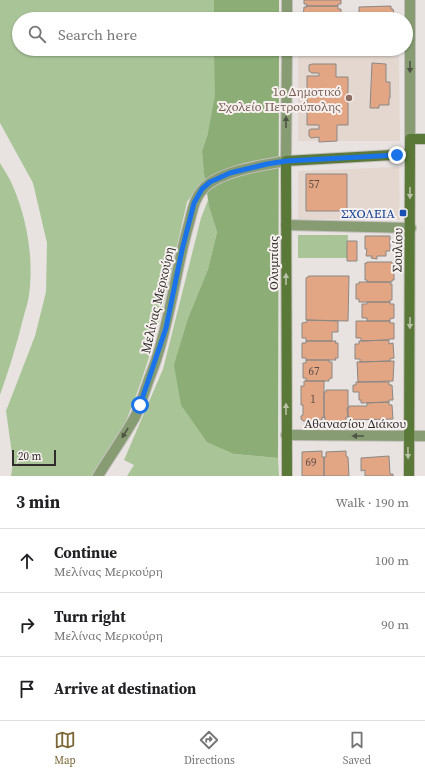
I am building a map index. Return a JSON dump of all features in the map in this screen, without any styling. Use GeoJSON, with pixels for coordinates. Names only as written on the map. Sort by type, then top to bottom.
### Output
{"type":"FeatureCollection","features":[{"type":"Feature","properties":{"kind":"street"},"geometry":{"type":"LineString","coordinates":[[286,0],[287,12]]}},
{"type":"Feature","properties":{"kind":"street","name":"Σουλίου"},"geometry":{"type":"LineString","coordinates":[[409,12],[410,0]]}},
{"type":"Feature","properties":{"kind":"street","name":"Ολυμπίας"},"geometry":{"type":"LineString","coordinates":[[286,56],[287,476]]}},
{"type":"Feature","properties":{"kind":"street","name":"Σουλίου"},"geometry":{"type":"LineString","coordinates":[[408,56],[411,228],[408,436],[409,476]]}},
{"type":"Feature","properties":{"kind":"street"},"geometry":{"type":"LineString","coordinates":[[410,139],[425,139]]}},
{"type":"Feature","properties":{"kind":"street","name":"Μελίνας Μερκούρη"},"geometry":{"type":"LineString","coordinates":[[98,476],[135,417],[140,405],[166,328],[182,250],[194,203],[202,189],[219,177],[286,161],[410,154]]}},
{"type":"Feature","properties":{"kind":"street"},"geometry":{"type":"LineString","coordinates":[[286,225],[411,228]]}},
{"type":"Feature","properties":{"kind":"street","name":"Αθανασίου Διάκου"},"geometry":{"type":"LineString","coordinates":[[286,435],[425,436]]}},
{"type":"Feature","properties":{"kind":"shaded area","name":"1ο Δημοτικό Σχολείο Πετρούπολης"},"geometry":{"type":"Polygon","coordinates":[[[298,56],[399,56],[400,141],[298,141],[298,56]]]}},
{"type":"Feature","properties":{"kind":"shaded area"},"geometry":{"type":"Polygon","coordinates":[[[399,167],[400,220],[298,219],[298,171],[399,167]]]}},
{"type":"Feature","properties":{"kind":"green space"},"geometry":{"type":"Polygon","coordinates":[[[0,0],[251,0],[250,12],[12,12],[12,56],[245,56],[208,133],[202,151],[205,181],[197,188],[187,202],[154,340],[137,394],[123,428],[94,476],[11,476],[13,461],[6,411],[35,336],[46,292],[47,243],[33,183],[0,123],[0,0]]]}},
{"type":"Feature","properties":{"kind":"green space"},"geometry":{"type":"Polygon","coordinates":[[[214,0],[279,0],[279,12],[214,12],[214,0]]]}},
{"type":"Feature","properties":{"kind":"green space"},"geometry":{"type":"Polygon","coordinates":[[[214,56],[279,56],[278,458],[234,454],[207,442],[181,405],[174,365],[188,318],[208,269],[217,232],[209,206],[202,151],[208,133],[215,95],[214,56]]]}},
{"type":"Feature","properties":{"kind":"green space"},"geometry":{"type":"Polygon","coordinates":[[[0,163],[12,184],[22,210],[28,238],[31,267],[28,301],[0,395],[0,163]]]}},
{"type":"Feature","properties":{"kind":"green space"},"geometry":{"type":"Polygon","coordinates":[[[208,200],[217,232],[208,269],[188,318],[175,365],[234,454],[278,458],[279,476],[127,476],[134,465],[124,460],[163,369],[201,218],[208,200]]]}},
{"type":"Feature","properties":{"kind":"green space"},"geometry":{"type":"Polygon","coordinates":[[[298,235],[348,235],[347,258],[298,258],[298,235]]]}},
{"type":"Feature","properties":{"kind":"building"},"geometry":{"type":"Polygon","coordinates":[[[304,0],[341,0],[341,4],[338,4],[338,6],[306,6],[307,4],[304,4],[304,0]]]}},
{"type":"Feature","properties":{"kind":"building"},"geometry":{"type":"Polygon","coordinates":[[[306,6],[338,6],[338,9],[341,9],[341,12],[304,12],[304,7],[307,7],[306,6]]]}},
{"type":"Feature","properties":{"kind":"building"},"geometry":{"type":"Polygon","coordinates":[[[391,6],[391,9],[393,9],[394,12],[359,12],[359,7],[391,6]]]}},
{"type":"Feature","properties":{"kind":"building"},"geometry":{"type":"Polygon","coordinates":[[[372,63],[386,64],[386,82],[390,82],[389,105],[379,105],[379,108],[370,108],[372,63]]]}},
{"type":"Feature","properties":{"kind":"building"},"geometry":{"type":"Polygon","coordinates":[[[336,64],[336,77],[348,77],[348,125],[337,125],[337,141],[319,142],[319,137],[311,138],[309,136],[309,130],[319,129],[319,125],[307,125],[307,76],[319,76],[319,73],[312,73],[309,71],[309,65],[336,64]]]}},
{"type":"Feature","properties":{"kind":"building"},"geometry":{"type":"Polygon","coordinates":[[[306,174],[347,174],[347,211],[306,211],[306,174]]]}},
{"type":"Feature","properties":{"kind":"building"},"geometry":{"type":"Polygon","coordinates":[[[365,236],[390,236],[390,251],[386,251],[386,256],[377,256],[377,259],[371,258],[372,256],[366,256],[367,249],[365,249],[365,236]]]}},
{"type":"Feature","properties":{"kind":"building"},"geometry":{"type":"Polygon","coordinates":[[[347,241],[357,241],[357,261],[347,261],[347,241]]]}},
{"type":"Feature","properties":{"kind":"building"},"geometry":{"type":"Polygon","coordinates":[[[392,262],[392,264],[394,264],[394,280],[392,280],[392,282],[367,282],[367,280],[365,280],[365,263],[392,262]]]}},
{"type":"Feature","properties":{"kind":"building"},"geometry":{"type":"Polygon","coordinates":[[[309,276],[349,276],[348,321],[306,320],[306,278],[309,276]]]}},
{"type":"Feature","properties":{"kind":"building"},"geometry":{"type":"Polygon","coordinates":[[[359,282],[390,282],[390,284],[392,284],[392,300],[390,300],[390,302],[359,302],[359,299],[356,299],[356,284],[359,284],[359,282]]]}},
{"type":"Feature","properties":{"kind":"building"},"geometry":{"type":"Polygon","coordinates":[[[367,302],[390,302],[390,304],[394,304],[394,318],[390,319],[390,321],[367,321],[367,318],[362,318],[362,304],[367,304],[367,302]]]}},
{"type":"Feature","properties":{"kind":"building"},"geometry":{"type":"Polygon","coordinates":[[[307,320],[338,321],[338,332],[332,332],[332,341],[306,341],[306,338],[302,338],[302,323],[307,322],[307,320]]]}},
{"type":"Feature","properties":{"kind":"building"},"geometry":{"type":"Polygon","coordinates":[[[356,321],[390,321],[390,323],[394,323],[394,339],[361,341],[361,338],[356,338],[356,321]]]}},
{"type":"Feature","properties":{"kind":"building"},"geometry":{"type":"Polygon","coordinates":[[[389,340],[389,344],[393,343],[394,358],[390,359],[390,361],[360,362],[360,359],[355,359],[355,344],[359,344],[359,341],[389,340]]]}},
{"type":"Feature","properties":{"kind":"building"},"geometry":{"type":"Polygon","coordinates":[[[306,341],[336,341],[335,343],[338,343],[338,358],[335,358],[336,360],[306,360],[306,358],[302,358],[302,343],[306,343],[306,341]]]}},
{"type":"Feature","properties":{"kind":"building"},"geometry":{"type":"Polygon","coordinates":[[[306,360],[329,360],[329,362],[332,362],[332,378],[329,379],[329,381],[306,381],[306,378],[303,378],[303,363],[306,363],[306,360]]]}},
{"type":"Feature","properties":{"kind":"building"},"geometry":{"type":"Polygon","coordinates":[[[394,361],[393,381],[358,382],[357,362],[394,361]]]}},
{"type":"Feature","properties":{"kind":"building"},"geometry":{"type":"Polygon","coordinates":[[[304,381],[324,381],[324,418],[322,417],[322,420],[303,421],[301,419],[301,416],[303,415],[303,405],[301,405],[301,386],[304,386],[304,381]]]}},
{"type":"Feature","properties":{"kind":"building"},"geometry":{"type":"Polygon","coordinates":[[[356,382],[389,382],[389,385],[392,385],[393,400],[389,400],[389,402],[361,403],[361,400],[359,400],[359,392],[353,392],[353,385],[356,385],[356,382]]]}},
{"type":"Feature","properties":{"kind":"building"},"geometry":{"type":"Polygon","coordinates":[[[326,390],[348,390],[348,417],[346,417],[346,422],[325,422],[324,392],[326,392],[326,390]]]}},
{"type":"Feature","properties":{"kind":"building"},"geometry":{"type":"Polygon","coordinates":[[[389,402],[389,405],[392,405],[393,419],[350,420],[350,417],[348,417],[347,408],[349,408],[349,406],[367,406],[367,403],[389,402]]]}},
{"type":"Feature","properties":{"kind":"building"},"geometry":{"type":"Polygon","coordinates":[[[322,451],[322,457],[324,457],[324,476],[302,476],[302,452],[322,451]]]}},
{"type":"Feature","properties":{"kind":"building"},"geometry":{"type":"Polygon","coordinates":[[[346,451],[346,456],[348,457],[349,476],[324,476],[324,457],[326,457],[326,452],[346,451]]]}},
{"type":"Feature","properties":{"kind":"building"},"geometry":{"type":"Polygon","coordinates":[[[389,456],[390,474],[393,474],[393,476],[365,476],[365,470],[361,471],[361,458],[389,456]]]}},
{"type":"Feature","properties":{"kind":"place","name":"1ο Δημοτικό Σχολείο Πετρούπολης"},"geometry":{"type":"Point","coordinates":[349,98]}},
{"type":"Feature","properties":{"kind":"place","name":"ΣΧΟΛΕΙΑ"},"geometry":{"type":"Point","coordinates":[403,213]}},
{"type":"Feature","properties":{"kind":"route"},"geometry":{"type":"LineString","coordinates":[[140,405],[166,328],[182,250],[194,203],[202,189],[219,177],[267,164],[286,161],[353,156],[397,155]]}}]}
